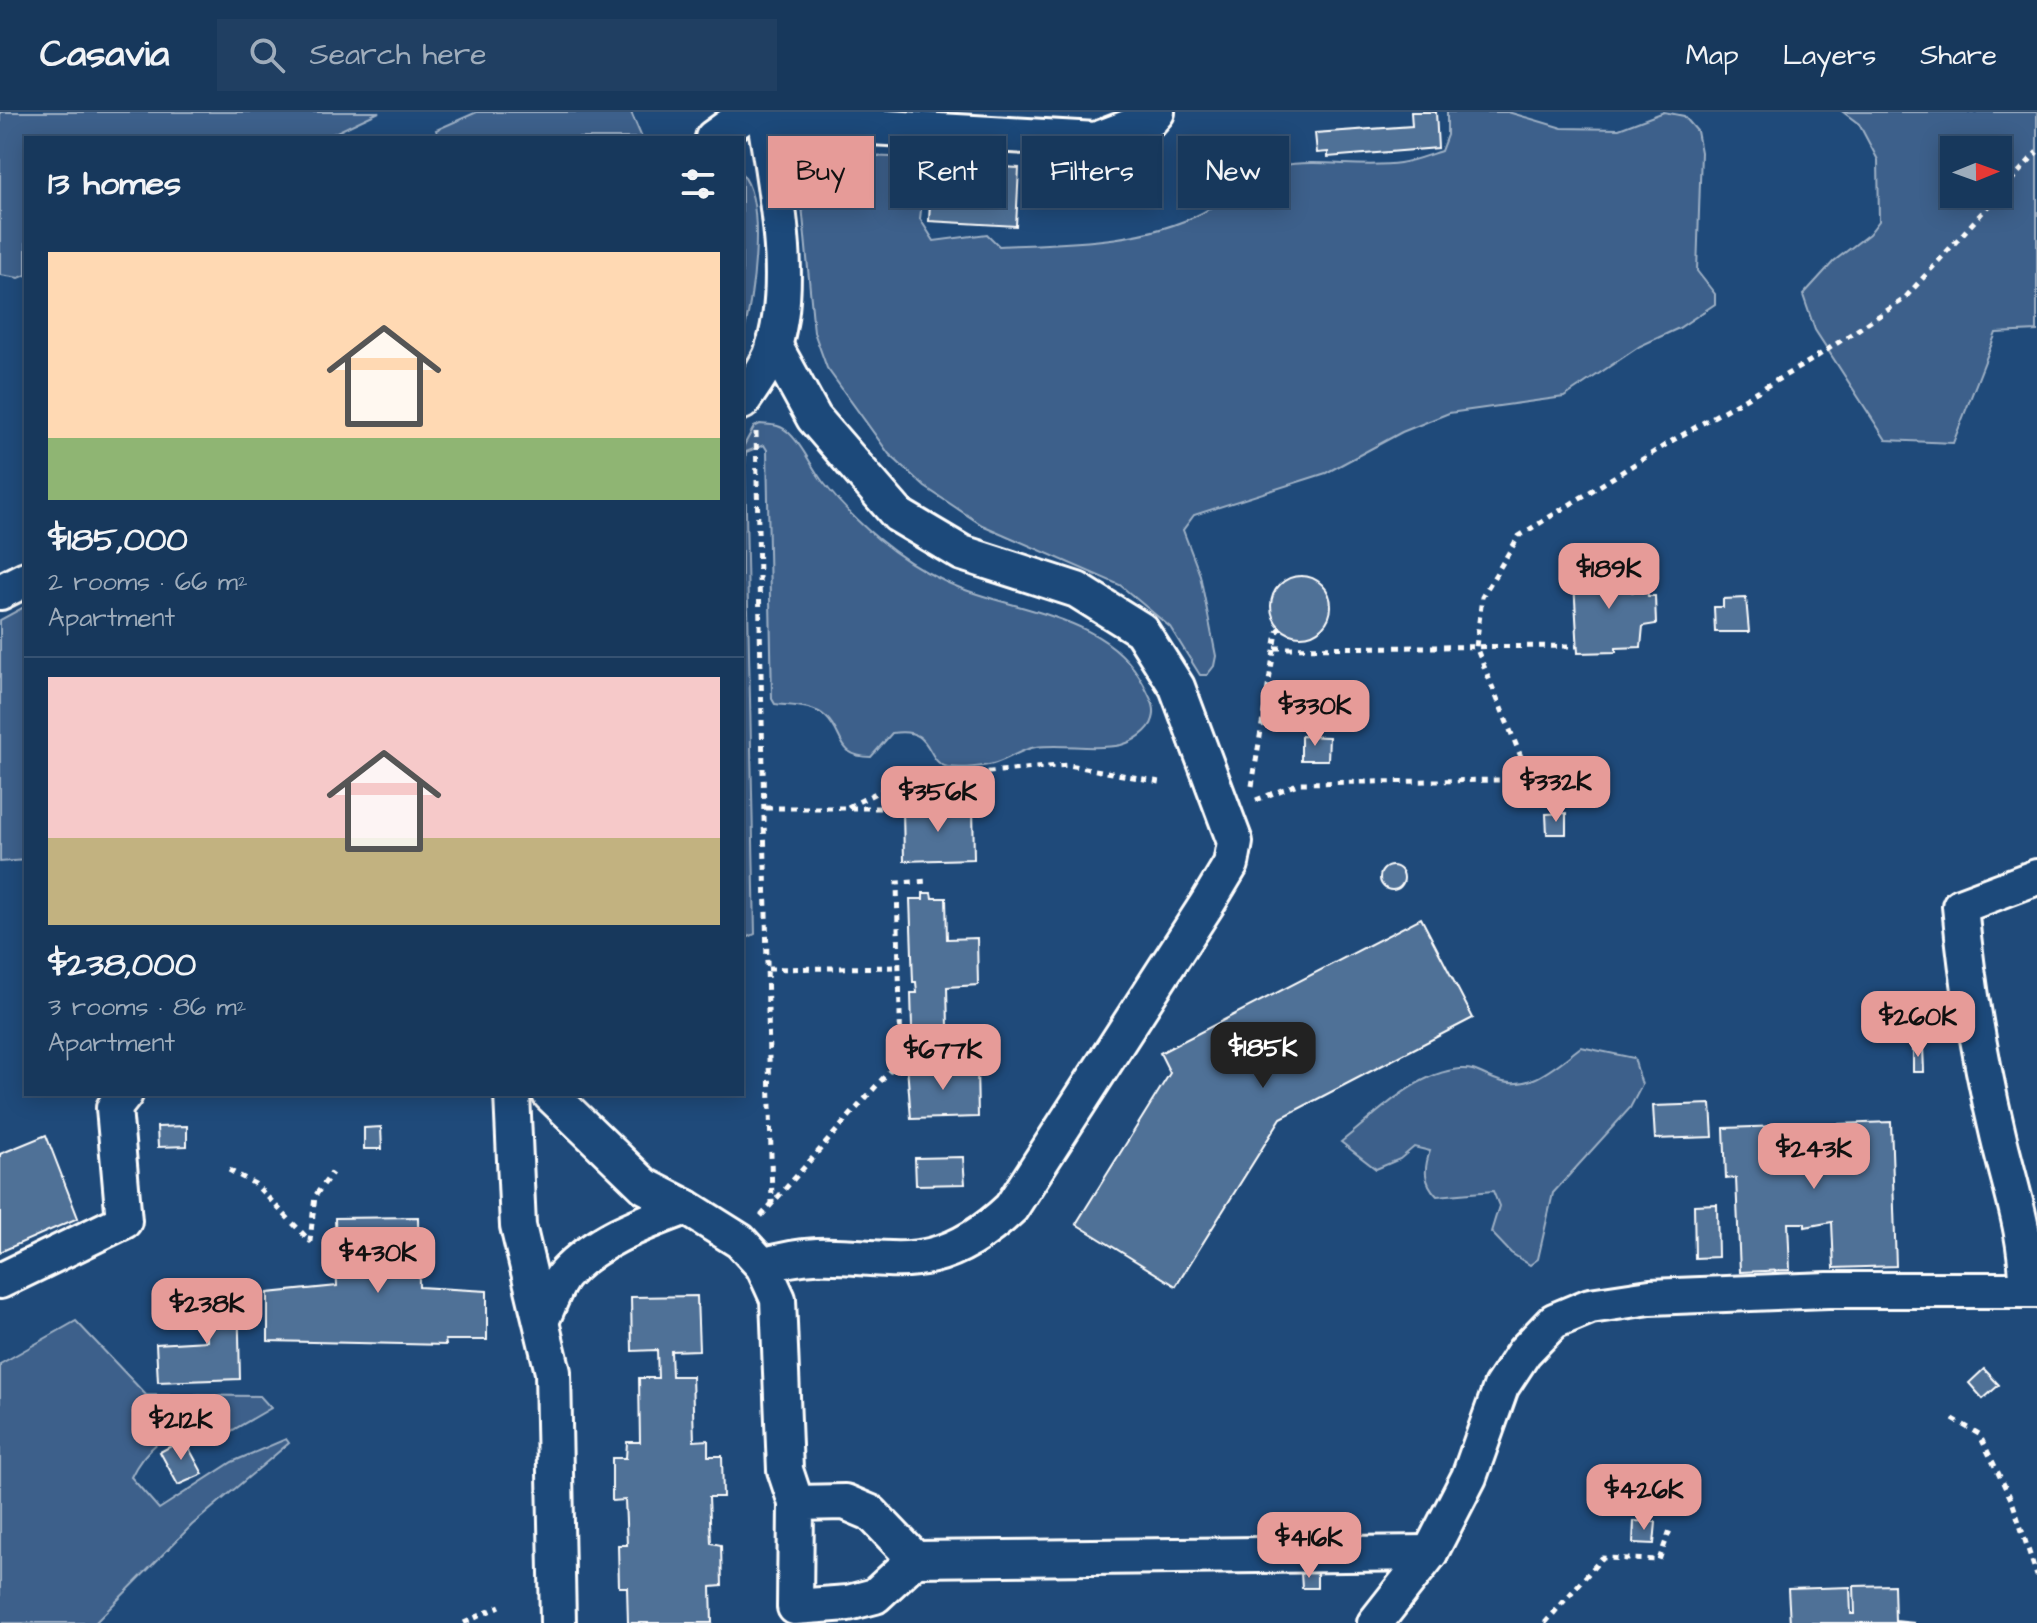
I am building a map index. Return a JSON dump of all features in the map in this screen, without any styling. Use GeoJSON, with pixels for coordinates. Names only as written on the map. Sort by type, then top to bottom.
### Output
{"type":"FeatureCollection","features":[{"type":"Feature","properties":{"kind":"street"},"geometry":{"type":"LineString","coordinates":[[717,136],[759,115],[1096,140],[1151,119],[1157,112]]}},
{"type":"Feature","properties":{"kind":"street"},"geometry":{"type":"LineString","coordinates":[[749,392],[774,345],[782,299],[780,232],[759,115]]}},
{"type":"Feature","properties":{"kind":"street"},"geometry":{"type":"LineString","coordinates":[[763,1266],[793,1256],[908,1261],[942,1255],[982,1235],[1011,1208],[1207,904],[1231,864],[1235,842],[1177,687],[1141,630],[1077,590],[962,553],[898,515],[814,418],[774,345]]}},
{"type":"Feature","properties":{"kind":"street"},"geometry":{"type":"LineString","coordinates":[[0,592],[24,580]]}},
{"type":"Feature","properties":{"kind":"street"},"geometry":{"type":"LineString","coordinates":[[1375,1623],[1430,1553],[1469,1477],[1501,1387],[1524,1352],[1554,1321],[1590,1306],[1650,1297],[1828,1290],[2032,1290],[2020,1214],[1998,1135],[1968,994],[1960,906],[2037,877]]}},
{"type":"Feature","properties":{"kind":"street"},"geometry":{"type":"LineString","coordinates":[[0,1281],[124,1221],[114,1108],[123,1096]]}},
{"type":"Feature","properties":{"kind":"street"},"geometry":{"type":"LineString","coordinates":[[512,1096],[518,1226],[553,1372],[558,1623]]}},
{"type":"Feature","properties":{"kind":"street"},"geometry":{"type":"LineString","coordinates":[[552,1096],[645,1186],[740,1241],[763,1266],[778,1299],[785,1470],[796,1503],[793,1615],[875,1596],[915,1559],[1430,1553]]}},
{"type":"Feature","properties":{"kind":"street"},"geometry":{"type":"LineString","coordinates":[[542,1319],[564,1275],[592,1251],[626,1230],[686,1207]]}},
{"type":"Feature","properties":{"kind":"street"},"geometry":{"type":"LineString","coordinates":[[796,1503],[845,1502],[871,1513],[915,1559]]}},
{"type":"Feature","properties":{"kind":"path"},"geometry":{"type":"LineString","coordinates":[[1282,627],[1275,648],[1249,803],[1300,783],[1499,780],[1526,769],[1476,647],[1482,597],[1519,536],[1675,439],[1810,361],[1903,300],[2037,152]]}},
{"type":"Feature","properties":{"kind":"path"},"geometry":{"type":"LineString","coordinates":[[749,392],[766,808],[772,1203]]}},
{"type":"Feature","properties":{"kind":"path"},"geometry":{"type":"LineString","coordinates":[[1275,648],[1578,646]]}},
{"type":"Feature","properties":{"kind":"path"},"geometry":{"type":"LineString","coordinates":[[847,808],[890,786],[921,778],[1069,765],[1160,782]]}},
{"type":"Feature","properties":{"kind":"path"},"geometry":{"type":"LineString","coordinates":[[921,778],[923,807]]}},
{"type":"Feature","properties":{"kind":"path"},"geometry":{"type":"LineString","coordinates":[[766,808],[903,808]]}},
{"type":"Feature","properties":{"kind":"path"},"geometry":{"type":"LineString","coordinates":[[756,1223],[901,1058],[897,883],[930,881]]}},
{"type":"Feature","properties":{"kind":"path"},"geometry":{"type":"LineString","coordinates":[[768,969],[899,967]]}},
{"type":"Feature","properties":{"kind":"path"},"geometry":{"type":"LineString","coordinates":[[229,1170],[255,1184],[310,1241],[315,1196],[332,1173]]}},
{"type":"Feature","properties":{"kind":"path"},"geometry":{"type":"LineString","coordinates":[[1953,1419],[1979,1434],[2012,1501],[2037,1576]]}},
{"type":"Feature","properties":{"kind":"path"},"geometry":{"type":"LineString","coordinates":[[1545,1623],[1602,1558],[1659,1560],[1670,1530]]}},
{"type":"Feature","properties":{"kind":"path"},"geometry":{"type":"LineString","coordinates":[[464,1623],[500,1606]]}},
{"type":"Feature","properties":{"kind":"shaded area"},"geometry":{"type":"Polygon","coordinates":[[[0,112],[379,112],[328,136],[24,136],[24,276],[0,275],[0,112]]]}},
{"type":"Feature","properties":{"kind":"shaded area"},"geometry":{"type":"Polygon","coordinates":[[[477,112],[631,112],[641,136],[438,136],[436,130],[477,112]]]}},
{"type":"Feature","properties":{"kind":"shaded area"},"geometry":{"type":"Polygon","coordinates":[[[1447,112],[1508,112],[1562,128],[1619,129],[1664,112],[1684,116],[1697,131],[1701,152],[1697,271],[1715,294],[1715,304],[1679,328],[1640,346],[1564,397],[1449,413],[1402,432],[1326,473],[1194,515],[1183,530],[1200,575],[1216,656],[1214,666],[1207,675],[1200,675],[1170,627],[1120,585],[982,525],[925,487],[889,454],[827,368],[814,332],[802,208],[874,208],[874,156],[890,157],[890,208],[921,208],[920,219],[934,241],[987,234],[999,246],[1129,236],[1179,223],[1210,208],[1289,208],[1289,165],[1400,163],[1441,151],[1447,135],[1447,112]]]}},
{"type":"Feature","properties":{"kind":"shaded area"},"geometry":{"type":"Polygon","coordinates":[[[1843,112],[2037,112],[2037,331],[1996,333],[1953,443],[1886,440],[1815,330],[1803,295],[1834,261],[1869,234],[1879,221],[1878,160],[1859,124],[1843,112]]]}},
{"type":"Feature","properties":{"kind":"shaded area"},"geometry":{"type":"Polygon","coordinates":[[[744,178],[750,188],[756,229],[750,302],[744,330],[744,178]]]}},
{"type":"Feature","properties":{"kind":"shaded area"},"geometry":{"type":"Polygon","coordinates":[[[760,424],[785,429],[849,512],[878,539],[910,562],[970,592],[1055,617],[1106,642],[1127,661],[1144,685],[1154,714],[1145,732],[1121,745],[1036,747],[991,764],[959,768],[941,764],[923,740],[906,732],[892,733],[871,757],[860,756],[846,749],[832,724],[821,713],[775,704],[772,699],[767,450],[764,445],[746,452],[755,934],[749,937],[744,931],[744,445],[754,427],[760,424]]]}},
{"type":"Feature","properties":{"kind":"shaded area"},"geometry":{"type":"Polygon","coordinates":[[[24,607],[24,860],[0,862],[0,620],[24,607]]]}},
{"type":"Feature","properties":{"kind":"shaded area"},"geometry":{"type":"Polygon","coordinates":[[[1581,1047],[1634,1058],[1642,1085],[1630,1108],[1553,1193],[1538,1259],[1530,1265],[1511,1253],[1491,1232],[1499,1206],[1493,1191],[1437,1196],[1426,1175],[1430,1151],[1414,1147],[1400,1159],[1376,1169],[1341,1142],[1396,1097],[1427,1078],[1465,1069],[1506,1083],[1518,1083],[1540,1076],[1581,1047]]]}},
{"type":"Feature","properties":{"kind":"shaded area"},"geometry":{"type":"Polygon","coordinates":[[[76,1321],[146,1395],[260,1396],[271,1408],[214,1441],[202,1441],[195,1426],[165,1438],[149,1450],[131,1477],[159,1509],[232,1462],[286,1439],[289,1443],[192,1525],[95,1623],[0,1623],[0,1364],[76,1321]]]}},
{"type":"Feature","properties":{"kind":"building"},"geometry":{"type":"Polygon","coordinates":[[[1411,112],[1436,112],[1438,148],[1328,157],[1328,152],[1317,153],[1315,133],[1412,126],[1411,112]]]}},
{"type":"Feature","properties":{"kind":"building"},"geometry":{"type":"Polygon","coordinates":[[[1006,167],[1019,168],[1016,226],[929,221],[930,208],[1006,208],[1006,167]]]}},
{"type":"Feature","properties":{"kind":"building"},"geometry":{"type":"Polygon","coordinates":[[[1611,563],[1612,589],[1632,588],[1632,592],[1647,591],[1648,596],[1655,596],[1656,624],[1643,626],[1641,647],[1616,648],[1616,652],[1578,653],[1573,564],[1611,563]]]}},
{"type":"Feature","properties":{"kind":"building"},"geometry":{"type":"Polygon","coordinates":[[[1301,576],[1322,585],[1331,606],[1322,627],[1301,636],[1280,627],[1271,606],[1280,585],[1301,576]]]}},
{"type":"Feature","properties":{"kind":"building"},"geometry":{"type":"Polygon","coordinates":[[[1746,598],[1749,632],[1715,632],[1714,607],[1723,607],[1723,599],[1746,598]]]}},
{"type":"Feature","properties":{"kind":"building"},"geometry":{"type":"Polygon","coordinates":[[[1301,736],[1329,737],[1328,760],[1301,760],[1301,736]]]}},
{"type":"Feature","properties":{"kind":"building"},"geometry":{"type":"Polygon","coordinates":[[[973,806],[974,859],[904,861],[903,808],[973,806]]]}},
{"type":"Feature","properties":{"kind":"building"},"geometry":{"type":"Polygon","coordinates":[[[1566,813],[1566,834],[1547,834],[1546,814],[1566,813]]]}},
{"type":"Feature","properties":{"kind":"building"},"geometry":{"type":"Polygon","coordinates":[[[1392,866],[1403,873],[1404,878],[1397,889],[1392,890],[1381,883],[1380,878],[1387,867],[1392,866]]]}},
{"type":"Feature","properties":{"kind":"building"},"geometry":{"type":"Polygon","coordinates":[[[923,893],[931,893],[932,898],[946,898],[947,939],[977,938],[978,985],[947,987],[948,1027],[912,1028],[911,993],[917,993],[916,982],[913,982],[910,899],[923,899],[923,893]]]}},
{"type":"Feature","properties":{"kind":"building"},"geometry":{"type":"Polygon","coordinates":[[[1421,918],[1473,1018],[1281,1118],[1176,1286],[1076,1224],[1170,1073],[1160,1053],[1421,918]]]}},
{"type":"Feature","properties":{"kind":"building"},"geometry":{"type":"Polygon","coordinates":[[[1913,1046],[1923,1046],[1924,1072],[1913,1072],[1913,1046]]]}},
{"type":"Feature","properties":{"kind":"building"},"geometry":{"type":"Polygon","coordinates":[[[977,1065],[978,1117],[911,1119],[907,1066],[977,1065]]]}},
{"type":"Feature","properties":{"kind":"building"},"geometry":{"type":"Polygon","coordinates":[[[1711,1104],[1713,1137],[1655,1139],[1653,1106],[1711,1104]]]}},
{"type":"Feature","properties":{"kind":"building"},"geometry":{"type":"Polygon","coordinates":[[[1891,1122],[1896,1266],[1834,1268],[1832,1222],[1805,1227],[1805,1223],[1788,1223],[1790,1270],[1740,1272],[1736,1178],[1726,1179],[1724,1128],[1891,1122]]]}},
{"type":"Feature","properties":{"kind":"building"},"geometry":{"type":"Polygon","coordinates":[[[187,1126],[187,1146],[158,1147],[157,1127],[187,1126]]]}},
{"type":"Feature","properties":{"kind":"building"},"geometry":{"type":"Polygon","coordinates":[[[381,1127],[382,1149],[364,1149],[364,1128],[381,1127]]]}},
{"type":"Feature","properties":{"kind":"building"},"geometry":{"type":"Polygon","coordinates":[[[46,1135],[78,1218],[0,1252],[0,1154],[46,1135]]]}},
{"type":"Feature","properties":{"kind":"building"},"geometry":{"type":"Polygon","coordinates":[[[963,1157],[965,1184],[916,1185],[915,1158],[963,1157]]]}},
{"type":"Feature","properties":{"kind":"building"},"geometry":{"type":"Polygon","coordinates":[[[1717,1204],[1718,1257],[1695,1258],[1694,1205],[1717,1204]]]}},
{"type":"Feature","properties":{"kind":"building"},"geometry":{"type":"Polygon","coordinates":[[[418,1217],[419,1287],[487,1291],[487,1340],[445,1340],[446,1345],[268,1341],[268,1293],[337,1286],[335,1218],[418,1217]]]}},
{"type":"Feature","properties":{"kind":"building"},"geometry":{"type":"Polygon","coordinates":[[[207,1290],[238,1290],[240,1379],[158,1382],[156,1344],[207,1341],[207,1290]]]}},
{"type":"Feature","properties":{"kind":"building"},"geometry":{"type":"Polygon","coordinates":[[[697,1296],[699,1350],[671,1351],[672,1376],[692,1376],[694,1441],[708,1440],[708,1456],[722,1456],[723,1497],[709,1497],[711,1543],[721,1545],[722,1586],[711,1587],[712,1623],[628,1623],[627,1587],[619,1587],[618,1545],[627,1545],[625,1500],[612,1501],[612,1458],[626,1458],[627,1442],[640,1442],[639,1378],[658,1378],[657,1350],[632,1351],[631,1297],[697,1296]]]}},
{"type":"Feature","properties":{"kind":"building"},"geometry":{"type":"Polygon","coordinates":[[[1984,1369],[1999,1385],[1983,1399],[1969,1383],[1984,1369]]]}},
{"type":"Feature","properties":{"kind":"building"},"geometry":{"type":"Polygon","coordinates":[[[184,1439],[203,1474],[178,1485],[160,1452],[184,1439]]]}},
{"type":"Feature","properties":{"kind":"building"},"geometry":{"type":"Polygon","coordinates":[[[1634,1521],[1656,1522],[1654,1544],[1633,1543],[1634,1521]]]}},
{"type":"Feature","properties":{"kind":"building"},"geometry":{"type":"Polygon","coordinates":[[[1317,1572],[1317,1588],[1302,1588],[1301,1573],[1317,1572]]]}},
{"type":"Feature","properties":{"kind":"building"},"geometry":{"type":"Polygon","coordinates":[[[1894,1585],[1895,1621],[1915,1623],[1790,1623],[1788,1589],[1850,1587],[1851,1614],[1855,1614],[1854,1586],[1894,1585]]]}}]}
